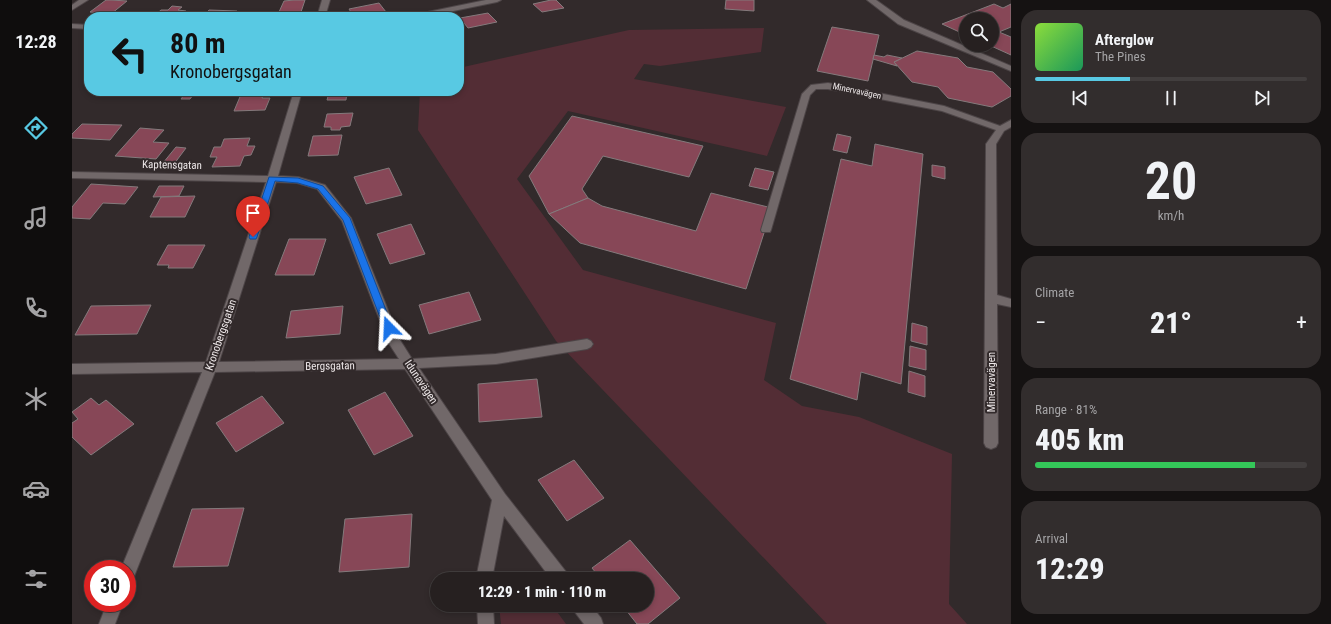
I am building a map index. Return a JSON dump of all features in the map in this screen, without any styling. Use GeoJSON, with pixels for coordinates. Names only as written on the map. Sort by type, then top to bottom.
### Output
{"type":"FeatureCollection","features":[{"type":"Feature","properties":{"kind":"street"},"geometry":{"type":"LineString","coordinates":[[72,8],[84,0]]}},
{"type":"Feature","properties":{"kind":"street"},"geometry":{"type":"LineString","coordinates":[[322,12],[326,0]]}},
{"type":"Feature","properties":{"kind":"street"},"geometry":{"type":"LineString","coordinates":[[438,12],[497,0]]}},
{"type":"Feature","properties":{"kind":"street"},"geometry":{"type":"LineString","coordinates":[[871,0],[901,22],[1011,69]]}},
{"type":"Feature","properties":{"kind":"street"},"geometry":{"type":"LineString","coordinates":[[72,26],[84,27]]}},
{"type":"Feature","properties":{"kind":"street","name":"Minervavägen"},"geometry":{"type":"LineString","coordinates":[[766,230],[806,94],[814,87],[828,86],[944,109],[1000,129],[991,144],[991,443]]}},
{"type":"Feature","properties":{"kind":"street","name":"Kronobergsgatan"},"geometry":{"type":"LineString","coordinates":[[133,560],[211,367],[272,179],[297,96]]}},
{"type":"Feature","properties":{"kind":"street"},"geometry":{"type":"LineString","coordinates":[[1000,129],[1011,123]]}},
{"type":"Feature","properties":{"kind":"street","name":"Kaptensgatan"},"geometry":{"type":"LineString","coordinates":[[72,175],[272,179]]}},
{"type":"Feature","properties":{"kind":"street","name":"Idunavägen"},"geometry":{"type":"LineString","coordinates":[[272,179],[298,180],[321,187],[347,220],[394,342],[500,499],[556,572]]}},
{"type":"Feature","properties":{"kind":"street"},"geometry":{"type":"LineString","coordinates":[[991,298],[1011,303]]}},
{"type":"Feature","properties":{"kind":"street","name":"Bergsgatan"},"geometry":{"type":"LineString","coordinates":[[72,369],[408,364],[496,359],[587,344]]}},
{"type":"Feature","properties":{"kind":"street"},"geometry":{"type":"LineString","coordinates":[[485,572],[500,499]]}},
{"type":"Feature","properties":{"kind":"street"},"geometry":{"type":"LineString","coordinates":[[107,624],[112,612]]}},
{"type":"Feature","properties":{"kind":"street"},"geometry":{"type":"LineString","coordinates":[[485,612],[486,624]]}},
{"type":"Feature","properties":{"kind":"street"},"geometry":{"type":"LineString","coordinates":[[586,612],[595,624]]}},
{"type":"Feature","properties":{"kind":"shaded area"},"geometry":{"type":"Polygon","coordinates":[[[764,28],[761,52],[660,66],[644,64],[634,79],[786,107],[767,156],[568,111],[517,179],[583,270],[776,323],[764,380],[802,406],[859,417],[952,454],[949,604],[967,624],[827,624],[556,341],[418,130],[420,96],[464,96],[464,67],[629,30],[764,28]]]}},
{"type":"Feature","properties":{"kind":"shaded area"},"geometry":{"type":"Polygon","coordinates":[[[500,612],[557,612],[566,624],[501,624],[500,612]]]}},
{"type":"Feature","properties":{"kind":"building"},"geometry":{"type":"Polygon","coordinates":[[[106,0],[127,1],[113,12],[90,12],[106,0]]]}},
{"type":"Feature","properties":{"kind":"building"},"geometry":{"type":"Polygon","coordinates":[[[305,0],[301,12],[279,12],[284,1],[305,0]]]}},
{"type":"Feature","properties":{"kind":"building"},"geometry":{"type":"Polygon","coordinates":[[[556,0],[564,8],[542,12],[533,4],[556,0]]]}},
{"type":"Feature","properties":{"kind":"building"},"geometry":{"type":"Polygon","coordinates":[[[726,0],[754,0],[754,11],[725,9],[726,0]]]}},
{"type":"Feature","properties":{"kind":"building"},"geometry":{"type":"Polygon","coordinates":[[[379,3],[386,12],[351,12],[349,9],[379,3]]]}},
{"type":"Feature","properties":{"kind":"building"},"geometry":{"type":"Polygon","coordinates":[[[994,4],[1003,8],[1011,4],[1011,27],[999,32],[999,12],[973,12],[994,4]]]}},
{"type":"Feature","properties":{"kind":"building"},"geometry":{"type":"Polygon","coordinates":[[[172,6],[182,7],[178,10],[186,11],[159,12],[161,10],[168,10],[172,6]]]}},
{"type":"Feature","properties":{"kind":"building"},"geometry":{"type":"Polygon","coordinates":[[[209,10],[237,11],[236,12],[207,12],[209,10]]]}},
{"type":"Feature","properties":{"kind":"building"},"geometry":{"type":"Polygon","coordinates":[[[488,13],[497,22],[468,28],[464,23],[464,17],[488,13]]]}},
{"type":"Feature","properties":{"kind":"building"},"geometry":{"type":"Polygon","coordinates":[[[959,17],[959,32],[942,24],[959,17]]]}},
{"type":"Feature","properties":{"kind":"building"},"geometry":{"type":"Polygon","coordinates":[[[832,27],[879,35],[868,81],[817,71],[832,27]]]}},
{"type":"Feature","properties":{"kind":"building"},"geometry":{"type":"Polygon","coordinates":[[[999,32],[1011,37],[1011,55],[999,50],[999,32]]]}},
{"type":"Feature","properties":{"kind":"building"},"geometry":{"type":"Polygon","coordinates":[[[917,51],[958,58],[967,67],[993,72],[1011,89],[1011,96],[992,107],[948,98],[938,87],[912,82],[894,62],[917,51]]]}},
{"type":"Feature","properties":{"kind":"building"},"geometry":{"type":"Polygon","coordinates":[[[874,55],[884,57],[887,55],[902,58],[894,62],[897,66],[873,59],[874,55]]]}},
{"type":"Feature","properties":{"kind":"building"},"geometry":{"type":"Polygon","coordinates":[[[183,96],[192,96],[190,99],[181,99],[183,96]]]}},
{"type":"Feature","properties":{"kind":"building"},"geometry":{"type":"Polygon","coordinates":[[[240,96],[263,96],[262,98],[270,98],[265,110],[234,111],[240,96]]]}},
{"type":"Feature","properties":{"kind":"building"},"geometry":{"type":"Polygon","coordinates":[[[328,96],[346,96],[346,100],[327,100],[328,96]]]}},
{"type":"Feature","properties":{"kind":"building"},"geometry":{"type":"Polygon","coordinates":[[[353,113],[350,126],[341,127],[340,130],[331,130],[331,127],[324,127],[327,114],[353,113]]]}},
{"type":"Feature","properties":{"kind":"building"},"geometry":{"type":"Polygon","coordinates":[[[572,116],[703,146],[689,177],[603,156],[582,189],[588,198],[549,214],[529,176],[572,116]]]}},
{"type":"Feature","properties":{"kind":"building"},"geometry":{"type":"Polygon","coordinates":[[[82,124],[122,125],[110,140],[72,138],[72,134],[82,124]]]}},
{"type":"Feature","properties":{"kind":"building"},"geometry":{"type":"Polygon","coordinates":[[[140,128],[164,130],[153,142],[169,143],[156,159],[115,156],[140,128]]]}},
{"type":"Feature","properties":{"kind":"building"},"geometry":{"type":"Polygon","coordinates":[[[837,134],[851,137],[847,153],[833,150],[837,134]]]}},
{"type":"Feature","properties":{"kind":"building"},"geometry":{"type":"Polygon","coordinates":[[[342,135],[338,155],[308,156],[313,136],[342,135]]]}},
{"type":"Feature","properties":{"kind":"building"},"geometry":{"type":"Polygon","coordinates":[[[250,138],[247,146],[255,146],[251,155],[244,156],[240,166],[212,167],[217,157],[210,157],[214,147],[221,147],[224,139],[250,138]]]}},
{"type":"Feature","properties":{"kind":"building"},"geometry":{"type":"Polygon","coordinates":[[[875,144],[923,154],[901,384],[861,372],[857,400],[790,379],[841,159],[872,166],[875,144]]]}},
{"type":"Feature","properties":{"kind":"building"},"geometry":{"type":"Polygon","coordinates":[[[176,147],[186,148],[174,164],[163,163],[176,147]]]}},
{"type":"Feature","properties":{"kind":"building"},"geometry":{"type":"Polygon","coordinates":[[[932,165],[945,167],[945,179],[932,176],[932,165]]]}},
{"type":"Feature","properties":{"kind":"building"},"geometry":{"type":"Polygon","coordinates":[[[389,168],[402,195],[366,204],[354,177],[389,168]]]}},
{"type":"Feature","properties":{"kind":"building"},"geometry":{"type":"Polygon","coordinates":[[[755,168],[774,172],[768,190],[749,186],[755,168]]]}},
{"type":"Feature","properties":{"kind":"building"},"geometry":{"type":"Polygon","coordinates":[[[91,184],[138,187],[125,204],[103,203],[90,219],[72,218],[72,207],[91,184]]]}},
{"type":"Feature","properties":{"kind":"building"},"geometry":{"type":"Polygon","coordinates":[[[159,186],[184,186],[179,196],[153,197],[159,186]]]}},
{"type":"Feature","properties":{"kind":"building"},"geometry":{"type":"Polygon","coordinates":[[[711,193],[772,208],[746,289],[580,243],[549,214],[588,198],[602,206],[696,231],[711,193]]]}},
{"type":"Feature","properties":{"kind":"building"},"geometry":{"type":"Polygon","coordinates":[[[195,196],[185,217],[150,217],[161,197],[195,196]]]}},
{"type":"Feature","properties":{"kind":"building"},"geometry":{"type":"Polygon","coordinates":[[[411,224],[425,254],[390,264],[377,234],[411,224]]]}},
{"type":"Feature","properties":{"kind":"building"},"geometry":{"type":"Polygon","coordinates":[[[289,239],[326,239],[314,275],[275,275],[289,239]]]}},
{"type":"Feature","properties":{"kind":"building"},"geometry":{"type":"Polygon","coordinates":[[[168,245],[205,245],[193,268],[168,268],[169,265],[157,265],[168,245]]]}},
{"type":"Feature","properties":{"kind":"building"},"geometry":{"type":"Polygon","coordinates":[[[469,292],[481,320],[429,334],[419,305],[469,292]]]}},
{"type":"Feature","properties":{"kind":"building"},"geometry":{"type":"Polygon","coordinates":[[[151,305],[137,334],[75,335],[91,306],[151,305]]]}},
{"type":"Feature","properties":{"kind":"building"},"geometry":{"type":"Polygon","coordinates":[[[343,306],[340,334],[286,338],[291,311],[343,306]]]}},
{"type":"Feature","properties":{"kind":"building"},"geometry":{"type":"Polygon","coordinates":[[[912,323],[927,327],[927,345],[911,341],[912,323]]]}},
{"type":"Feature","properties":{"kind":"building"},"geometry":{"type":"Polygon","coordinates":[[[910,346],[926,350],[926,370],[909,366],[910,346]]]}},
{"type":"Feature","properties":{"kind":"building"},"geometry":{"type":"Polygon","coordinates":[[[909,371],[925,376],[925,397],[908,392],[909,371]]]}},
{"type":"Feature","properties":{"kind":"building"},"geometry":{"type":"Polygon","coordinates":[[[537,379],[542,417],[479,422],[478,384],[537,379]]]}},
{"type":"Feature","properties":{"kind":"building"},"geometry":{"type":"Polygon","coordinates":[[[385,392],[413,436],[374,455],[348,410],[385,392]]]}},
{"type":"Feature","properties":{"kind":"building"},"geometry":{"type":"Polygon","coordinates":[[[262,396],[284,423],[236,452],[216,423],[262,396]]]}},
{"type":"Feature","properties":{"kind":"building"},"geometry":{"type":"Polygon","coordinates":[[[91,398],[99,405],[106,400],[134,424],[91,455],[72,437],[72,423],[78,419],[72,412],[91,398]]]}},
{"type":"Feature","properties":{"kind":"building"},"geometry":{"type":"Polygon","coordinates":[[[574,460],[604,498],[567,521],[538,480],[574,460]]]}},
{"type":"Feature","properties":{"kind":"building"},"geometry":{"type":"Polygon","coordinates":[[[244,508],[228,566],[173,567],[192,509],[244,508]]]}},
{"type":"Feature","properties":{"kind":"building"},"geometry":{"type":"Polygon","coordinates":[[[412,514],[409,567],[339,572],[345,519],[412,514]]]}},
{"type":"Feature","properties":{"kind":"building"},"geometry":{"type":"Polygon","coordinates":[[[630,540],[680,598],[648,624],[637,624],[628,612],[654,612],[654,572],[595,572],[592,568],[630,540]]]}},
{"type":"Feature","properties":{"kind":"route"},"geometry":{"type":"LineString","coordinates":[[253,237],[272,179],[298,180],[321,187],[347,220],[389,328]]}}]}
